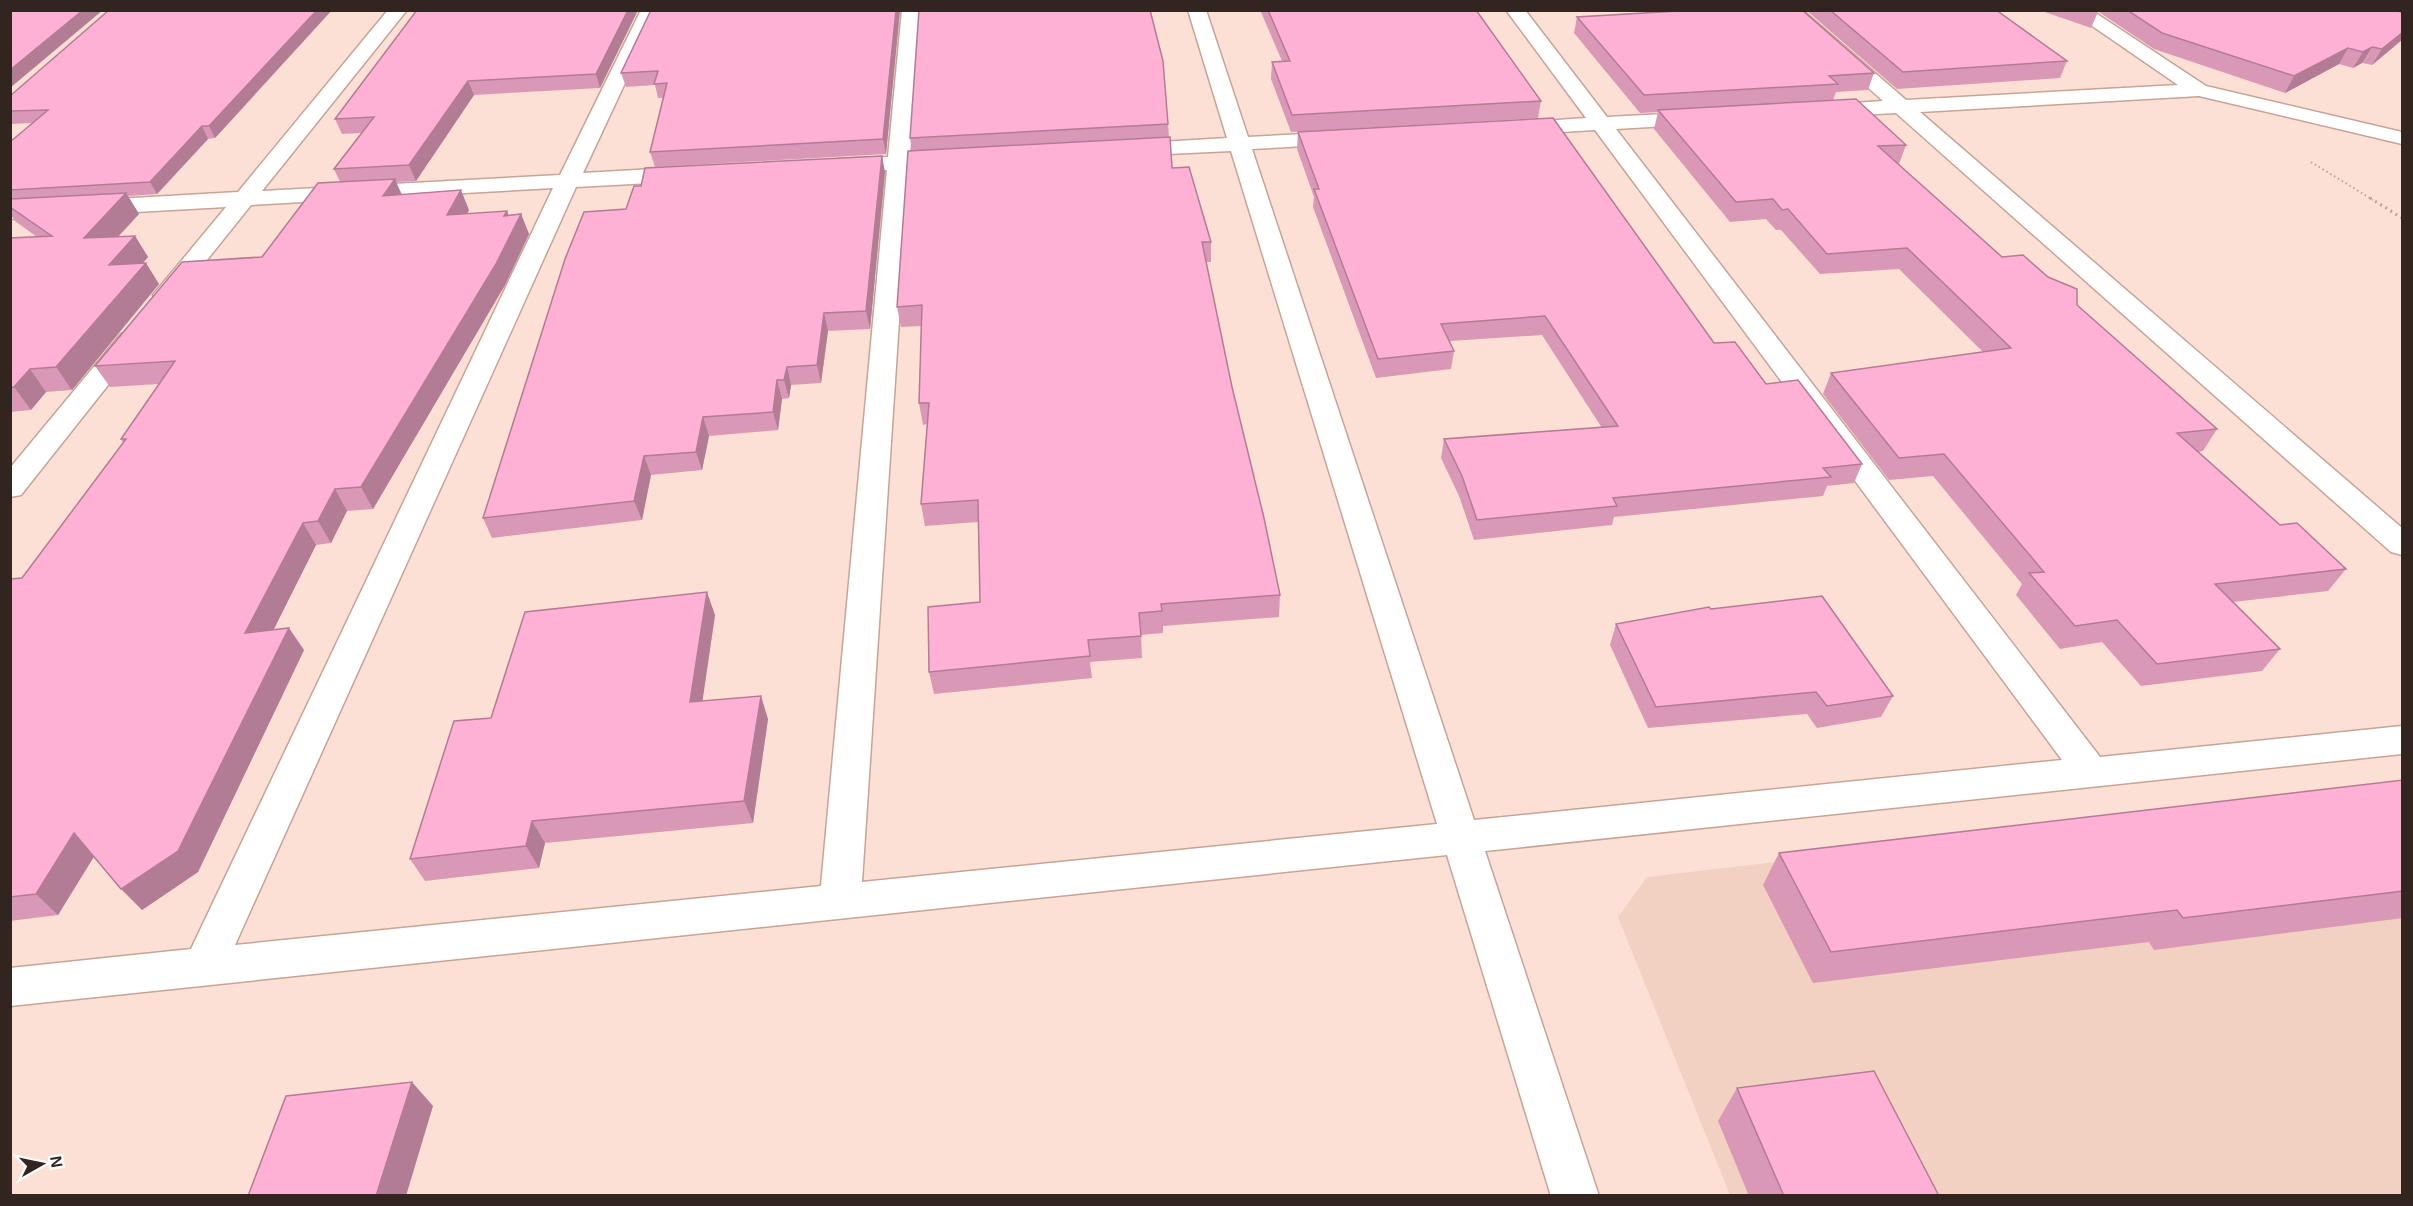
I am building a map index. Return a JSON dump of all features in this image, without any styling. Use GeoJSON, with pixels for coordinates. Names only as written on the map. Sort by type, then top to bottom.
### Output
{"type":"FeatureCollection","features":[{"type":"Feature","properties":{"kind":"street"},"geometry":{"type":"LineString","coordinates":[[10,488],[398,10]]}},
{"type":"Feature","properties":{"kind":"street"},"geometry":{"type":"LineString","coordinates":[[204,967],[568,181],[650,10]]}},
{"type":"Feature","properties":{"kind":"street"},"geometry":{"type":"LineString","coordinates":[[840,901],[911,10]]}},
{"type":"Feature","properties":{"kind":"street"},"geometry":{"type":"LineString","coordinates":[[1197,10],[1575,1196]]}},
{"type":"Feature","properties":{"kind":"street"},"geometry":{"type":"LineString","coordinates":[[1515,10],[2091,772]]}},
{"type":"Feature","properties":{"kind":"street"},"geometry":{"type":"LineString","coordinates":[[1791,10],[2403,545]]}},
{"type":"Feature","properties":{"kind":"street"},"geometry":{"type":"LineString","coordinates":[[2078,10],[2199,90]]}},
{"type":"Feature","properties":{"kind":"street"},"geometry":{"type":"LineString","coordinates":[[1797,113],[2199,90],[2403,138]]}},
{"type":"Feature","properties":{"kind":"street"},"geometry":{"type":"LineString","coordinates":[[1496,130],[1716,117]]}},
{"type":"Feature","properties":{"kind":"street"},"geometry":{"type":"LineString","coordinates":[[1110,151],[1368,137]]}},
{"type":"Feature","properties":{"kind":"street"},"geometry":{"type":"LineString","coordinates":[[816,167],[969,159]]}},
{"type":"Feature","properties":{"kind":"street"},"geometry":{"type":"LineString","coordinates":[[10,212],[710,173]]}},
{"type":"Feature","properties":{"kind":"street"},"geometry":{"type":"LineString","coordinates":[[10,987],[2403,740]]}},
{"type":"Feature","properties":{"kind":"shaded area"},"geometry":{"type":"Polygon","coordinates":[[[2402,789],[2402,1195],[1730,1195],[1618,917],[1647,877],[2402,789]]]}},
{"type":"Feature","properties":{"kind":"building"},"geometry":{"type":"Polygon","coordinates":[[[10,10],[83,10],[10,70],[10,10]]]}},
{"type":"Feature","properties":{"kind":"building"},"geometry":{"type":"Polygon","coordinates":[[[109,10],[317,10],[209,126],[202,126],[150,182],[10,190],[10,142],[48,110],[10,111],[10,96],[109,10]]]}},
{"type":"Feature","properties":{"kind":"building"},"geometry":{"type":"Polygon","coordinates":[[[417,10],[628,10],[596,74],[468,81],[409,165],[334,169],[374,117],[335,119],[417,10]]]}},
{"type":"Feature","properties":{"kind":"building"},"geometry":{"type":"Polygon","coordinates":[[[651,10],[896,10],[883,139],[650,152],[667,83],[654,84],[658,71],[621,73],[651,10]]]}},
{"type":"Feature","properties":{"kind":"building"},"geometry":{"type":"Polygon","coordinates":[[[919,10],[1150,10],[1163,61],[1168,124],[910,138],[919,10]]]}},
{"type":"Feature","properties":{"kind":"building"},"geometry":{"type":"Polygon","coordinates":[[[1268,10],[1476,10],[1541,101],[1292,115],[1272,62],[1290,61],[1268,10]]]}},
{"type":"Feature","properties":{"kind":"building"},"geometry":{"type":"Polygon","coordinates":[[[1676,10],[1802,10],[1874,73],[1829,76],[1838,84],[1644,95],[1577,17],[1676,10]]]}},
{"type":"Feature","properties":{"kind":"building"},"geometry":{"type":"Polygon","coordinates":[[[1830,10],[1996,10],[2067,61],[1903,72],[1830,10]]]}},
{"type":"Feature","properties":{"kind":"building"},"geometry":{"type":"Polygon","coordinates":[[[2127,10],[2396,10],[2403,13],[2403,32],[2382,49],[2372,47],[2363,52],[2348,48],[2294,76],[2162,33],[2127,10]]]}},
{"type":"Feature","properties":{"kind":"building"},"geometry":{"type":"Polygon","coordinates":[[[1856,99],[1906,145],[1878,146],[2002,257],[2023,255],[2048,277],[2077,289],[2077,305],[2217,429],[2177,433],[2280,525],[2297,523],[2346,569],[2215,584],[2280,649],[2157,664],[2117,620],[2075,626],[2029,573],[2044,572],[1944,454],[1899,458],[1831,373],[2011,348],[1907,248],[1827,254],[1788,209],[1782,210],[1773,199],[1736,202],[1658,110],[1856,99]]]}},
{"type":"Feature","properties":{"kind":"building"},"geometry":{"type":"Polygon","coordinates":[[[1553,118],[1714,343],[1735,342],[1766,384],[1798,380],[1862,464],[1823,468],[1831,477],[1613,498],[1617,506],[1477,520],[1462,476],[1444,439],[1618,426],[1545,316],[1441,324],[1454,351],[1378,359],[1314,189],[1319,189],[1298,132],[1553,118]]]}},
{"type":"Feature","properties":{"kind":"building"},"geometry":{"type":"Polygon","coordinates":[[[1170,137],[1172,168],[1189,167],[1211,242],[1202,242],[1232,387],[1280,595],[1161,604],[1162,611],[1139,613],[1141,636],[1088,640],[1090,656],[929,672],[928,607],[980,602],[978,500],[921,504],[929,403],[919,403],[922,305],[897,307],[908,151],[1170,137]]]}},
{"type":"Feature","properties":{"kind":"building"},"geometry":{"type":"Polygon","coordinates":[[[882,156],[866,311],[824,313],[817,365],[787,367],[784,380],[777,380],[773,412],[703,417],[696,452],[644,456],[634,501],[483,518],[565,259],[584,212],[626,209],[634,186],[641,186],[645,168],[882,156]]]}},
{"type":"Feature","properties":{"kind":"building"},"geometry":{"type":"Polygon","coordinates":[[[395,179],[383,196],[461,190],[447,215],[507,211],[504,216],[521,214],[496,264],[361,487],[335,489],[318,521],[303,523],[245,633],[289,628],[178,851],[121,889],[74,833],[36,894],[10,897],[10,579],[22,578],[126,439],[121,439],[175,361],[95,366],[182,262],[262,257],[318,183],[395,179]]]}},
{"type":"Feature","properties":{"kind":"building"},"geometry":{"type":"Polygon","coordinates":[[[126,193],[84,238],[135,236],[109,265],[146,263],[56,367],[30,369],[14,387],[10,388],[10,238],[52,236],[10,207],[10,199],[126,193]]]}},
{"type":"Feature","properties":{"kind":"building"},"geometry":{"type":"Polygon","coordinates":[[[707,592],[690,702],[761,696],[744,801],[532,821],[526,846],[410,859],[454,721],[491,718],[525,612],[707,592]]]}},
{"type":"Feature","properties":{"kind":"building"},"geometry":{"type":"Polygon","coordinates":[[[1822,596],[1893,696],[1827,706],[1816,692],[1656,707],[1616,624],[1709,607],[1711,609],[1822,596]]]}},
{"type":"Feature","properties":{"kind":"building"},"geometry":{"type":"Polygon","coordinates":[[[2403,780],[2403,891],[2183,918],[2177,910],[1831,952],[1779,853],[2403,780]]]}},
{"type":"Feature","properties":{"kind":"building"},"geometry":{"type":"Polygon","coordinates":[[[1874,1071],[1939,1196],[1784,1196],[1737,1088],[1874,1071]]]}},
{"type":"Feature","properties":{"kind":"building"},"geometry":{"type":"Polygon","coordinates":[[[412,1082],[376,1196],[248,1196],[286,1096],[412,1082]]]}}]}
